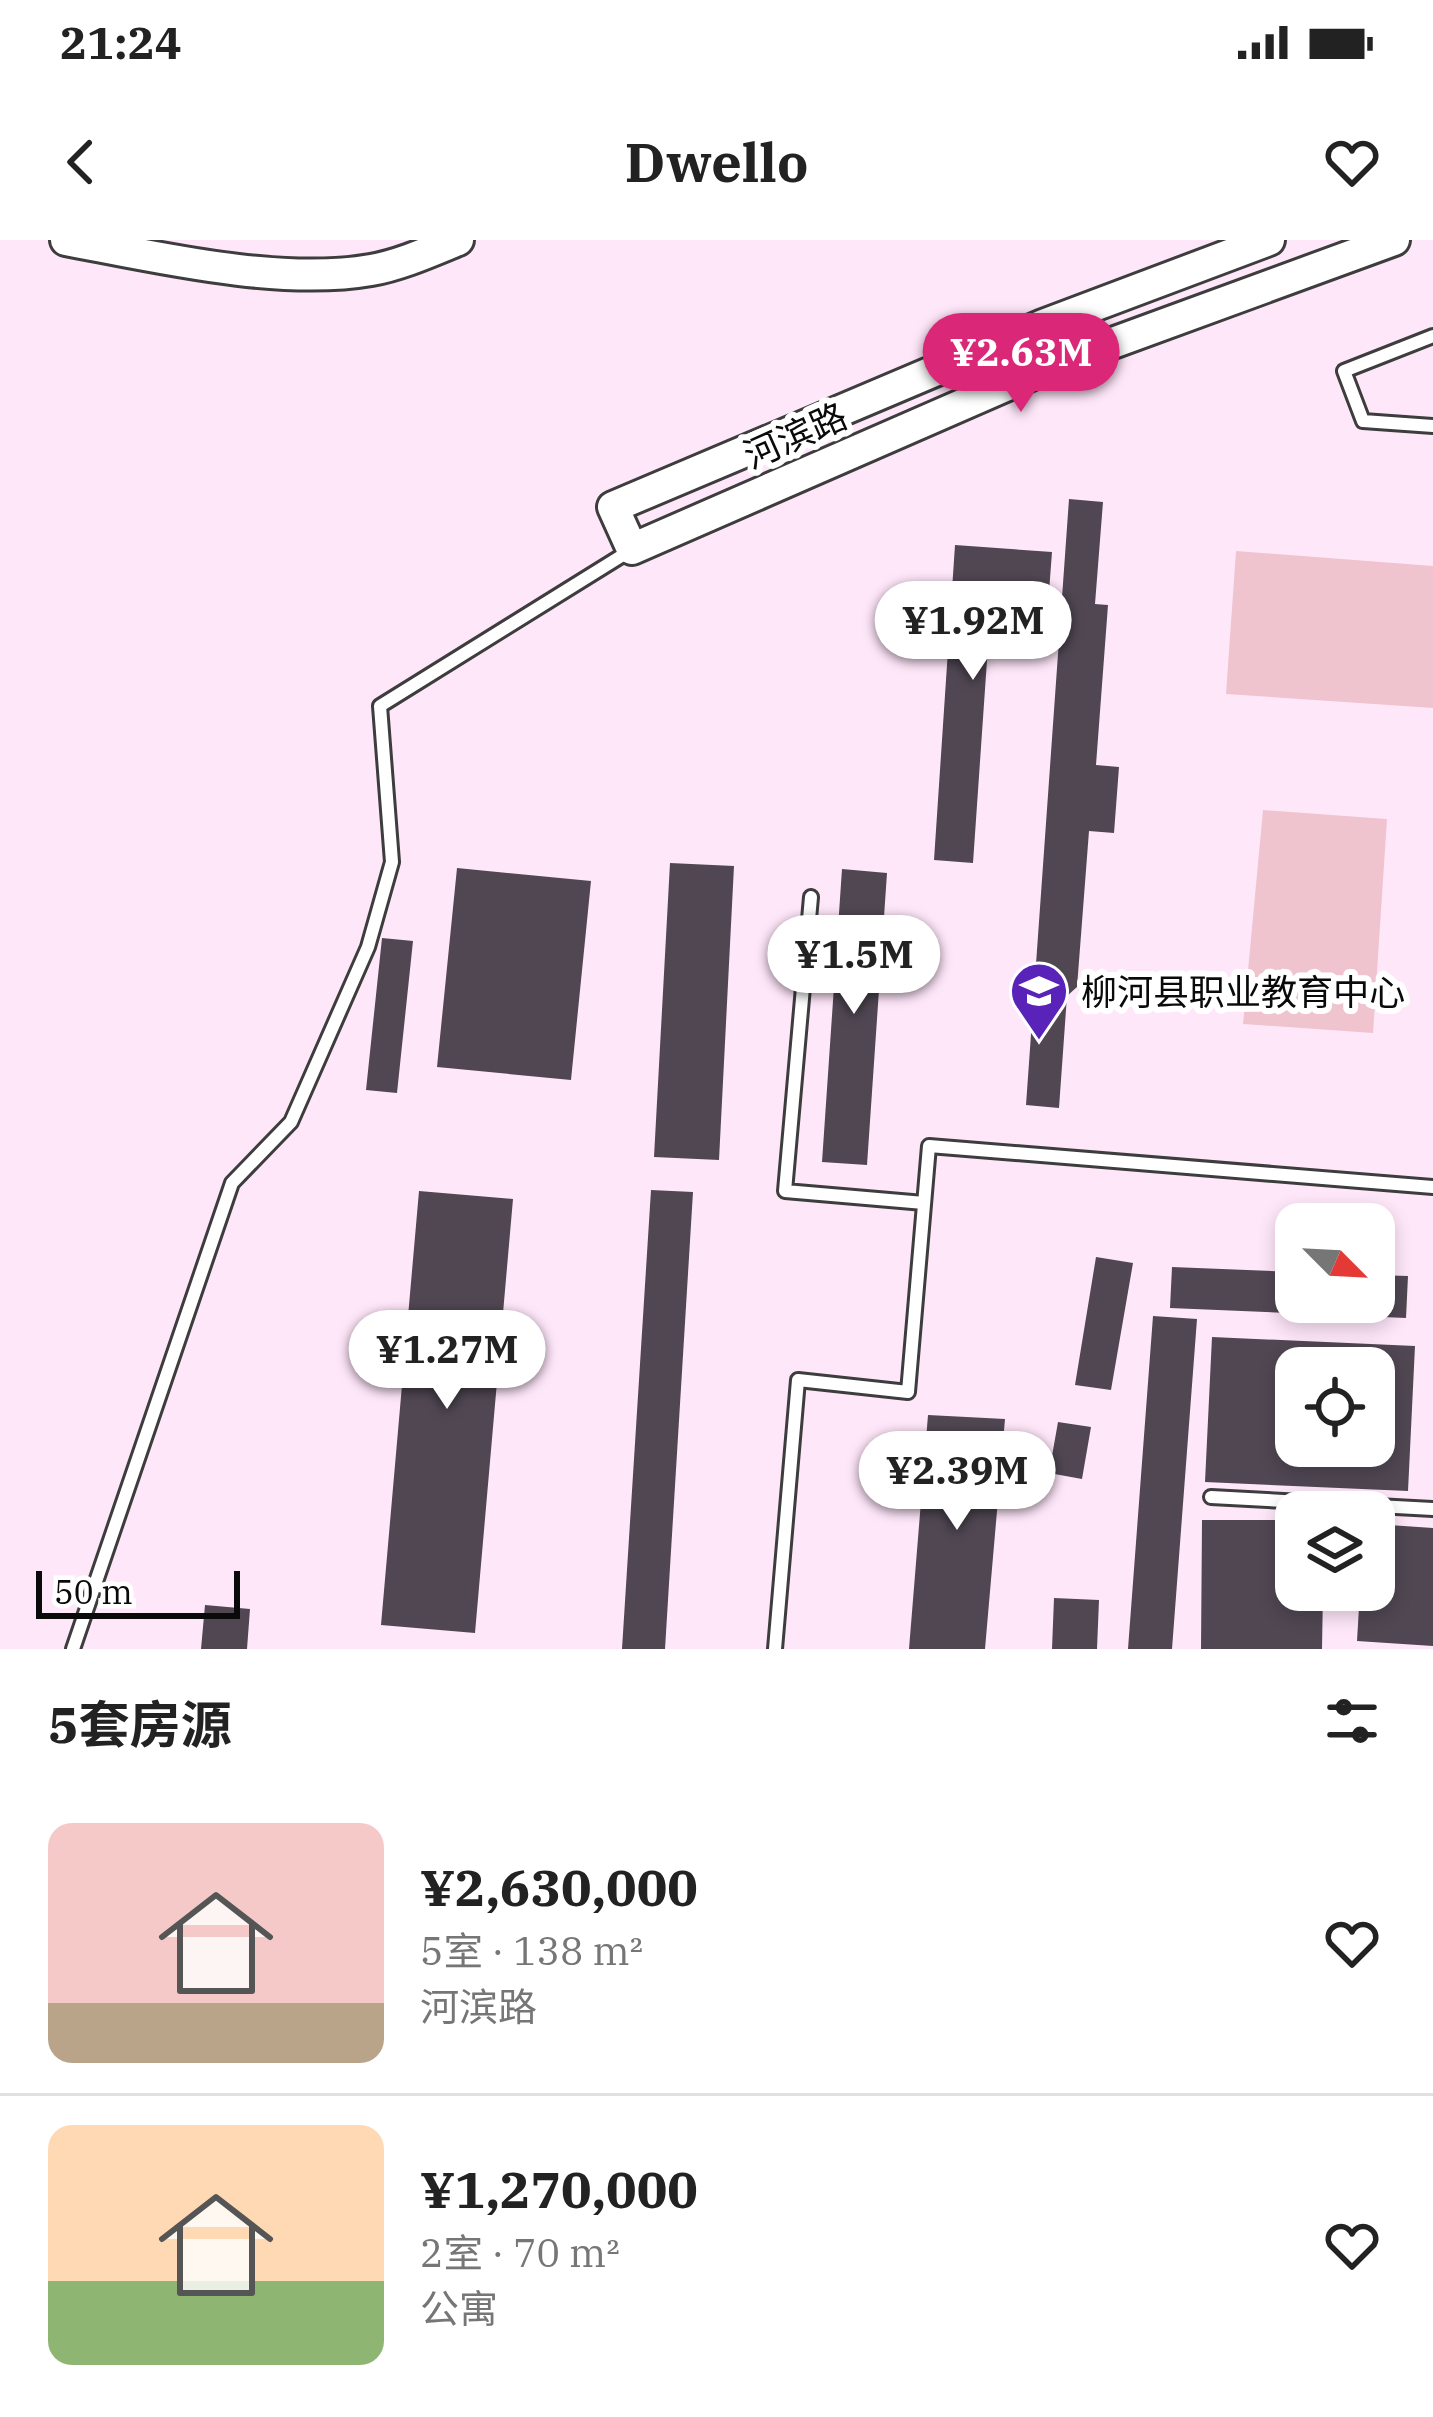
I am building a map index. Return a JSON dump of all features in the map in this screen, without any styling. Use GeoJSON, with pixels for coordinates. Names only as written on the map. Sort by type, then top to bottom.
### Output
{"type":"FeatureCollection","features":[{"type":"Feature","properties":{"kind":"street"},"geometry":{"type":"LineString","coordinates":[[66,240],[188,262],[302,273],[371,270],[458,240]]}},
{"type":"Feature","properties":{"kind":"street","name":"河滨路"},"geometry":{"type":"LineString","coordinates":[[1269,240],[1042,325],[614,508],[632,550],[1058,363],[1394,240]]}},
{"type":"Feature","properties":{"kind":"lane"},"geometry":{"type":"LineString","coordinates":[[1433,336],[1344,371],[1363,421],[1433,426]]}},
{"type":"Feature","properties":{"kind":"lane"},"geometry":{"type":"LineString","coordinates":[[74,1649],[232,1183],[291,1122],[368,947],[392,862],[380,706],[632,550]]}},
{"type":"Feature","properties":{"kind":"lane"},"geometry":{"type":"LineString","coordinates":[[812,897],[785,1191],[924,1203]]}},
{"type":"Feature","properties":{"kind":"lane"},"geometry":{"type":"LineString","coordinates":[[775,1649],[798,1380],[908,1392],[929,1146],[1433,1187]]}},
{"type":"Feature","properties":{"kind":"lane"},"geometry":{"type":"LineString","coordinates":[[1211,1496],[1433,1509]]}},
{"type":"Feature","properties":{"kind":"shaded area"},"geometry":{"type":"Polygon","coordinates":[[[1236,551],[1433,566],[1433,708],[1226,694],[1236,551]]]}},
{"type":"Feature","properties":{"kind":"shaded area"},"geometry":{"type":"Polygon","coordinates":[[[1263,810],[1387,819],[1373,1033],[1243,1024],[1263,810]]]}},
{"type":"Feature","properties":{"kind":"building"},"geometry":{"type":"Polygon","coordinates":[[[1069,499],[1103,502],[1095,604],[1108,605],[1096,765],[1119,767],[1114,833],[1089,831],[1077,987],[1067,996],[1059,1108],[1026,1105],[1069,499]]]}},
{"type":"Feature","properties":{"kind":"building"},"geometry":{"type":"Polygon","coordinates":[[[955,545],[1052,552],[1049,592],[992,588],[973,863],[934,860],[955,545]]]}},
{"type":"Feature","properties":{"kind":"building"},"geometry":{"type":"Polygon","coordinates":[[[670,863],[734,866],[719,1160],[654,1157],[670,863]]]}},
{"type":"Feature","properties":{"kind":"building"},"geometry":{"type":"Polygon","coordinates":[[[457,868],[591,881],[571,1080],[437,1067],[457,868]]]}},
{"type":"Feature","properties":{"kind":"building"},"geometry":{"type":"Polygon","coordinates":[[[842,869],[887,873],[867,1165],[822,1162],[842,869]]]}},
{"type":"Feature","properties":{"kind":"building"},"geometry":{"type":"Polygon","coordinates":[[[382,938],[413,941],[397,1093],[366,1090],[382,938]]]}},
{"type":"Feature","properties":{"kind":"building"},"geometry":{"type":"Polygon","coordinates":[[[651,1190],[693,1192],[665,1649],[622,1649],[651,1190]]]}},
{"type":"Feature","properties":{"kind":"building"},"geometry":{"type":"Polygon","coordinates":[[[419,1191],[513,1199],[475,1633],[381,1625],[419,1191]]]}},
{"type":"Feature","properties":{"kind":"building"},"geometry":{"type":"Polygon","coordinates":[[[1096,1257],[1133,1263],[1111,1390],[1075,1385],[1096,1257]]]}},
{"type":"Feature","properties":{"kind":"building"},"geometry":{"type":"Polygon","coordinates":[[[1172,1267],[1275,1271],[1275,1312],[1170,1308],[1172,1267]]]}},
{"type":"Feature","properties":{"kind":"building"},"geometry":{"type":"Polygon","coordinates":[[[1395,1276],[1408,1276],[1406,1318],[1395,1318],[1395,1276]]]}},
{"type":"Feature","properties":{"kind":"building"},"geometry":{"type":"Polygon","coordinates":[[[1153,1316],[1197,1319],[1172,1649],[1128,1649],[1153,1316]]]}},
{"type":"Feature","properties":{"kind":"building"},"geometry":{"type":"Polygon","coordinates":[[[1212,1337],[1415,1346],[1408,1491],[1205,1482],[1212,1337]]]}},
{"type":"Feature","properties":{"kind":"building"},"geometry":{"type":"Polygon","coordinates":[[[928,1415],[1005,1419],[985,1649],[909,1649],[928,1415]]]}},
{"type":"Feature","properties":{"kind":"building"},"geometry":{"type":"Polygon","coordinates":[[[1058,1422],[1091,1427],[1082,1479],[1049,1473],[1058,1422]]]}},
{"type":"Feature","properties":{"kind":"building"},"geometry":{"type":"Polygon","coordinates":[[[1202,1520],[1275,1520],[1275,1611],[1323,1611],[1322,1649],[1201,1649],[1202,1520]]]}},
{"type":"Feature","properties":{"kind":"building"},"geometry":{"type":"Polygon","coordinates":[[[1395,1525],[1433,1528],[1433,1646],[1357,1641],[1359,1611],[1395,1611],[1395,1525]]]}},
{"type":"Feature","properties":{"kind":"building"},"geometry":{"type":"Polygon","coordinates":[[[1054,1598],[1099,1600],[1097,1649],[1052,1649],[1054,1598]]]}},
{"type":"Feature","properties":{"kind":"building"},"geometry":{"type":"Polygon","coordinates":[[[205,1605],[250,1609],[247,1649],[201,1649],[205,1605]]]}},
{"type":"Feature","properties":{"kind":"place","name":"柳河县职业教育中心"},"geometry":{"type":"Point","coordinates":[1039,1042]}}]}
